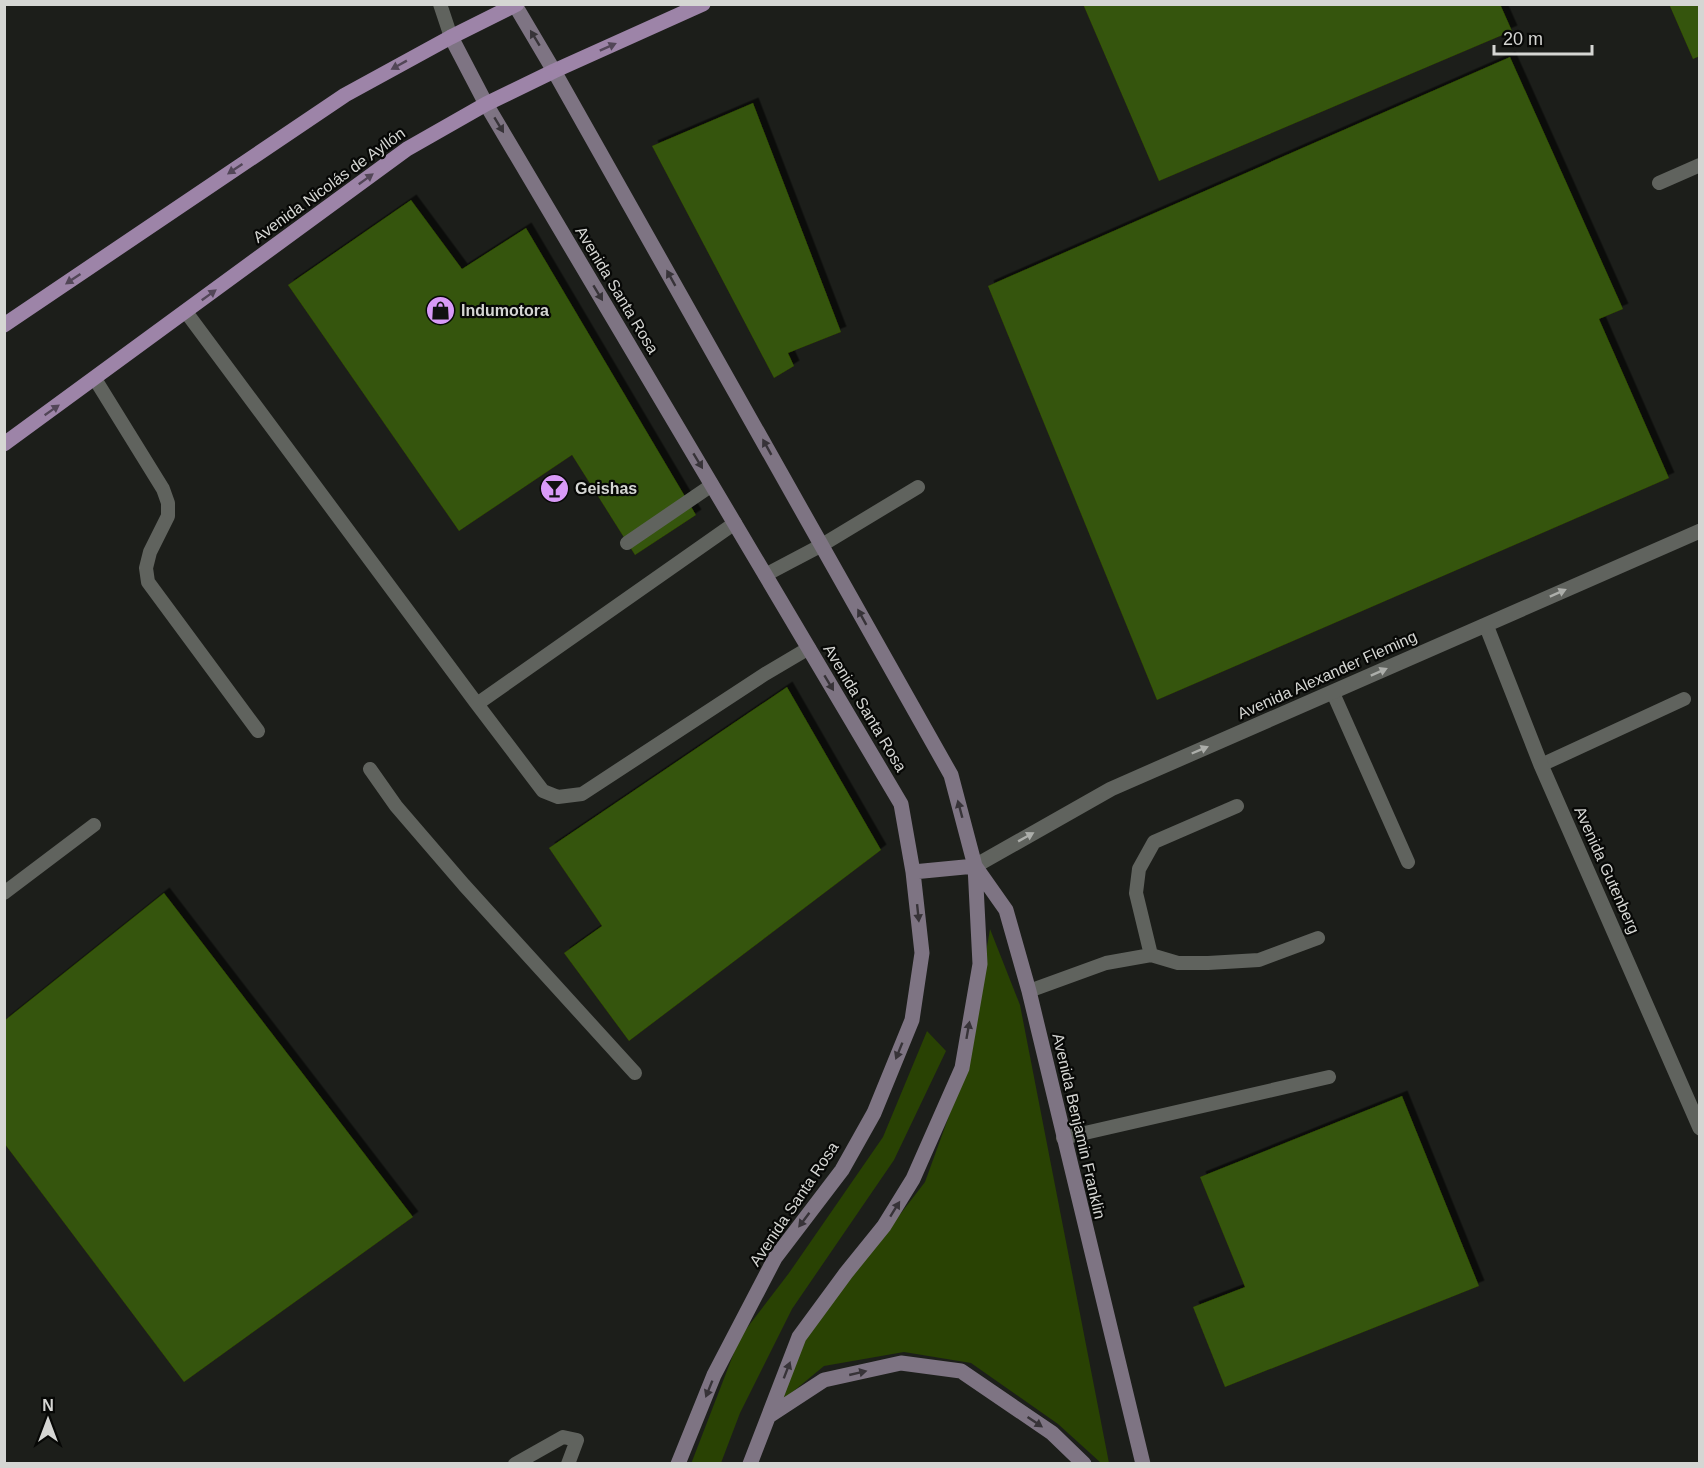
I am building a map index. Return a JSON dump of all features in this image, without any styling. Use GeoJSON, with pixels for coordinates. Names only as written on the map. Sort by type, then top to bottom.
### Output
{"type":"FeatureCollection","features":[{"type":"Feature","properties":{"kind":"main road","name":"Avenida Nicolás de Ayllón"},"geometry":{"type":"LineString","coordinates":[[4,444],[406,149],[486,104],[703,4]]}},
{"type":"Feature","properties":{"kind":"main road"},"geometry":{"type":"LineString","coordinates":[[4,325],[345,95],[451,37],[516,5],[951,776],[975,866],[980,964],[962,1068],[913,1179],[884,1226],[799,1337],[750,1464]]}},
{"type":"Feature","properties":{"kind":"main road","name":"Avenida Santa Rosa"},"geometry":{"type":"LineString","coordinates":[[451,37],[486,104],[901,804],[913,872],[922,953],[912,1020],[874,1113],[842,1170],[775,1258],[714,1375],[678,1464]]}},
{"type":"Feature","properties":{"kind":"main road"},"geometry":{"type":"LineString","coordinates":[[913,872],[975,866]]}},
{"type":"Feature","properties":{"kind":"main road","name":"Avenida Benjamin Franklin"},"geometry":{"type":"LineString","coordinates":[[975,866],[1006,910],[1029,991],[1143,1464]]}},
{"type":"Feature","properties":{"kind":"main road"},"geometry":{"type":"LineString","coordinates":[[768,1416],[824,1380],[901,1363],[961,1371],[1052,1433],[1084,1464]]}},
{"type":"Feature","properties":{"kind":"street","name":"Avenida Alexander Fleming"},"geometry":{"type":"LineString","coordinates":[[975,866],[1111,789],[1700,531]]}},
{"type":"Feature","properties":{"kind":"street","name":"Avenida Gutenberg"},"geometry":{"type":"LineString","coordinates":[[1486,625],[1541,765],[1700,1128]]}},
{"type":"Feature","properties":{"kind":"lane","name":"Avenida Santa Rosa"},"geometry":{"type":"LineString","coordinates":[[440,4],[451,37]]}},
{"type":"Feature","properties":{"kind":"lane"},"geometry":{"type":"LineString","coordinates":[[1659,183],[1700,165]]}},
{"type":"Feature","properties":{"kind":"lane"},"geometry":{"type":"LineString","coordinates":[[186,312],[543,791],[558,796],[582,794],[765,674],[809,648]]}},
{"type":"Feature","properties":{"kind":"lane"},"geometry":{"type":"LineString","coordinates":[[95,379],[158,480],[168,503],[168,516],[150,552],[146,568],[148,582],[258,731]]}},
{"type":"Feature","properties":{"kind":"lane"},"geometry":{"type":"LineString","coordinates":[[627,543],[712,485]]}},
{"type":"Feature","properties":{"kind":"lane"},"geometry":{"type":"LineString","coordinates":[[765,575],[822,545],[918,487]]}},
{"type":"Feature","properties":{"kind":"lane"},"geometry":{"type":"LineString","coordinates":[[477,704],[735,523]]}},
{"type":"Feature","properties":{"kind":"lane"},"geometry":{"type":"LineString","coordinates":[[1333,693],[1408,862]]}},
{"type":"Feature","properties":{"kind":"lane"},"geometry":{"type":"LineString","coordinates":[[1541,765],[1684,699]]}},
{"type":"Feature","properties":{"kind":"lane"},"geometry":{"type":"LineString","coordinates":[[370,769],[396,806],[464,885],[635,1073]]}},
{"type":"Feature","properties":{"kind":"lane"},"geometry":{"type":"LineString","coordinates":[[1151,955],[1136,893],[1139,869],[1154,842],[1237,806]]}},
{"type":"Feature","properties":{"kind":"lane"},"geometry":{"type":"LineString","coordinates":[[4,893],[94,825]]}},
{"type":"Feature","properties":{"kind":"lane"},"geometry":{"type":"LineString","coordinates":[[1029,991],[1106,963],[1151,955],[1178,963],[1260,960],[1318,938]]}},
{"type":"Feature","properties":{"kind":"lane"},"geometry":{"type":"LineString","coordinates":[[1063,1138],[1329,1077]]}},
{"type":"Feature","properties":{"kind":"lane"},"geometry":{"type":"LineString","coordinates":[[515,1464],[562,1437],[578,1440],[568,1464]]}},
{"type":"Feature","properties":{"kind":"green space"},"geometry":{"type":"Polygon","coordinates":[[[990,929],[1020,1005],[1109,1463],[1101,1463],[1058,1424],[971,1363],[904,1352],[824,1366],[778,1404],[804,1339],[925,1182],[966,1069],[990,929]]]}},
{"type":"Feature","properties":{"kind":"green space"},"geometry":{"type":"Polygon","coordinates":[[[927,1031],[946,1051],[894,1160],[792,1309],[740,1413],[721,1463],[691,1464],[740,1337],[789,1273],[883,1137],[927,1031]]]}},
{"type":"Feature","properties":{"kind":"building"},"geometry":{"type":"Polygon","coordinates":[[[1083,4],[1500,4],[1512,31],[1159,181],[1083,4]]]}},
{"type":"Feature","properties":{"kind":"building"},"geometry":{"type":"Polygon","coordinates":[[[1669,4],[1700,4],[1700,56],[1693,59],[1669,4]]]}},
{"type":"Feature","properties":{"kind":"building"},"geometry":{"type":"Polygon","coordinates":[[[1510,57],[1623,309],[1599,319],[1669,478],[1157,700],[988,286],[1510,57]]]}},
{"type":"Feature","properties":{"kind":"building"},"geometry":{"type":"Polygon","coordinates":[[[753,103],[841,332],[788,353],[794,366],[774,378],[652,146],[753,103]]]}},
{"type":"Feature","properties":{"kind":"building"},"geometry":{"type":"Polygon","coordinates":[[[411,200],[462,269],[526,228],[696,515],[635,555],[572,455],[459,531],[288,285],[411,200]]]}},
{"type":"Feature","properties":{"kind":"building"},"geometry":{"type":"Polygon","coordinates":[[[787,687],[881,850],[629,1041],[564,953],[602,926],[549,848],[787,687]]]}},
{"type":"Feature","properties":{"kind":"building"},"geometry":{"type":"Polygon","coordinates":[[[164,893],[413,1217],[184,1382],[4,1143],[4,1021],[164,893]]]}},
{"type":"Feature","properties":{"kind":"building"},"geometry":{"type":"Polygon","coordinates":[[[1402,1096],[1479,1286],[1225,1387],[1193,1307],[1245,1287],[1200,1177],[1402,1096]]]}},
{"type":"Feature","properties":{"kind":"place","name":"Indumotora"},"geometry":{"type":"Point","coordinates":[440,310]}},
{"type":"Feature","properties":{"kind":"place","name":"Geishas"},"geometry":{"type":"Point","coordinates":[554,488]}}]}
